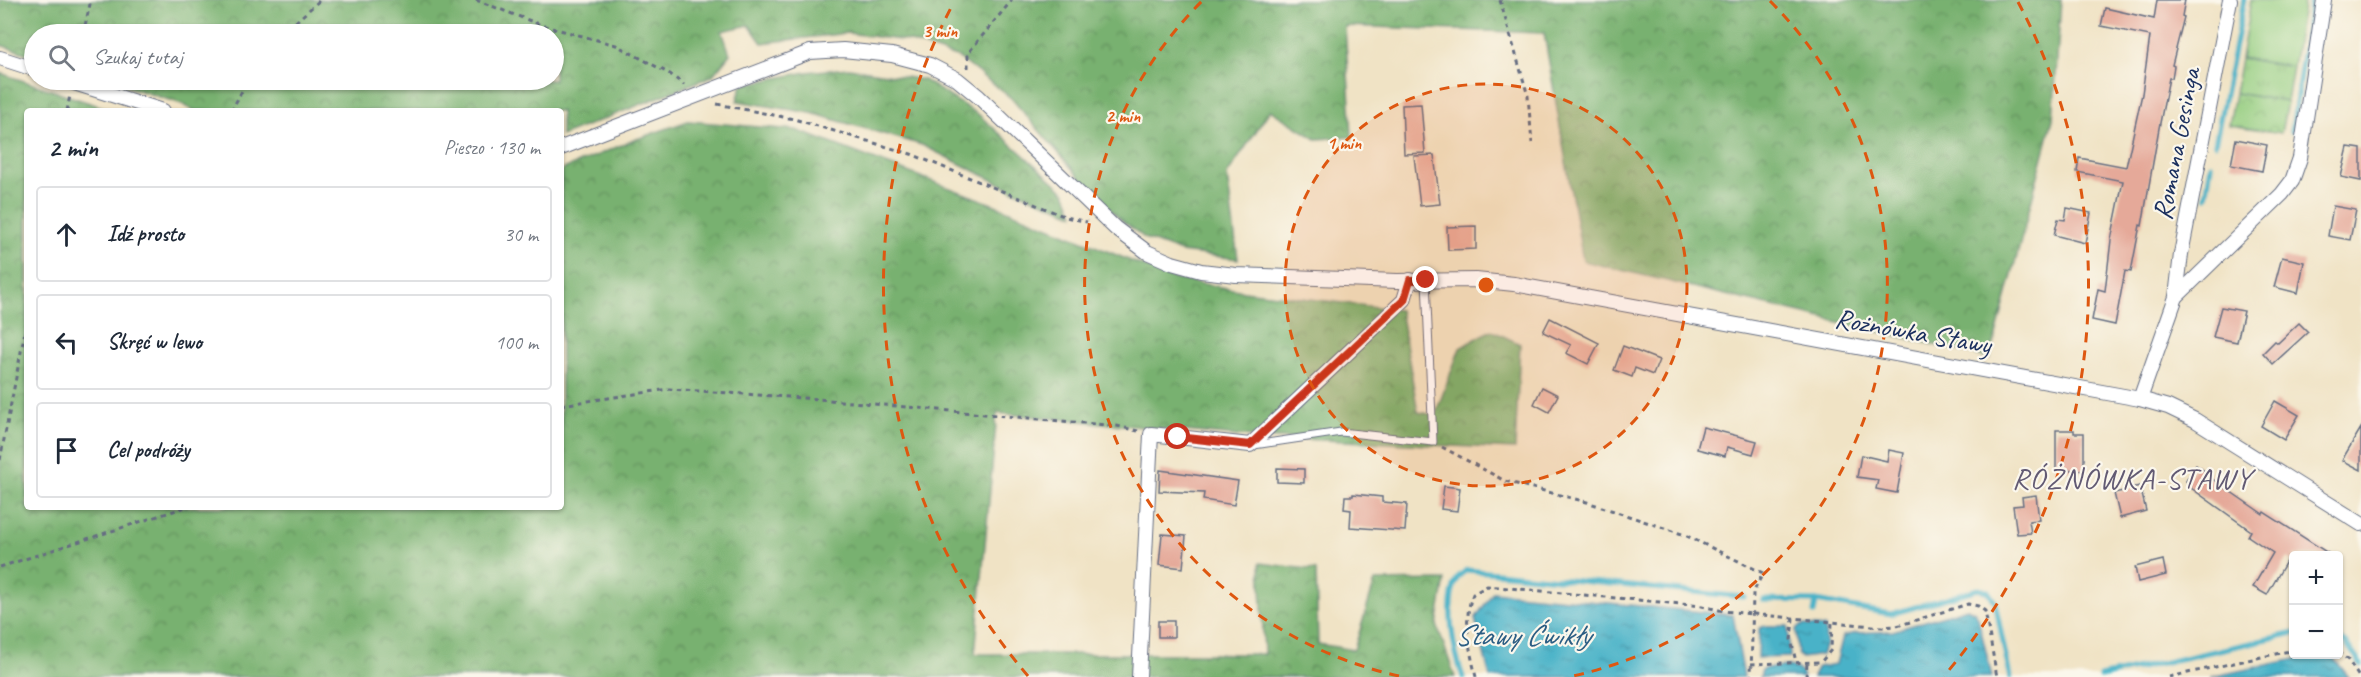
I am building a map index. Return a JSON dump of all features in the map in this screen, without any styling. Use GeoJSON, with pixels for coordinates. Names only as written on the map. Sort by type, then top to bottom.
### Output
{"type":"FeatureCollection","features":[{"type":"Feature","properties":{"kind":"street","name":"Romana Gesinga"},"geometry":{"type":"LineString","coordinates":[[2140,399],[2176,297],[2181,254],[2230,0]]}},
{"type":"Feature","properties":{"kind":"street","name":"Romana Gesinga"},"geometry":{"type":"LineString","coordinates":[[2176,297],[2276,201],[2292,181],[2302,148],[2324,0]]}},
{"type":"Feature","properties":{"kind":"street","name":"Rożnówka Stawy"},"geometry":{"type":"LineString","coordinates":[[564,147],[802,55],[825,50],[880,53],[903,57],[930,65],[968,88],[1115,228],[1147,252],[1172,263],[1201,271],[1261,276],[1476,280],[1514,285],[2140,399],[2168,407],[2203,424],[2361,524]]}},
{"type":"Feature","properties":{"kind":"street"},"geometry":{"type":"LineString","coordinates":[[0,58],[24,66]]}},
{"type":"Feature","properties":{"kind":"street"},"geometry":{"type":"LineString","coordinates":[[97,90],[154,108]]}},
{"type":"Feature","properties":{"kind":"street"},"geometry":{"type":"LineString","coordinates":[[1139,677],[1151,434],[1250,445],[1404,300],[1410,280]]}},
{"type":"Feature","properties":{"kind":"lane"},"geometry":{"type":"LineString","coordinates":[[1250,445],[1341,432],[1433,442],[1426,280]]}},
{"type":"Feature","properties":{"kind":"path"},"geometry":{"type":"LineString","coordinates":[[85,24],[91,0]]}},
{"type":"Feature","properties":{"kind":"path"},"geometry":{"type":"LineString","coordinates":[[293,24],[320,0]]}},
{"type":"Feature","properties":{"kind":"path"},"geometry":{"type":"LineString","coordinates":[[476,0],[538,24]]}},
{"type":"Feature","properties":{"kind":"path"},"geometry":{"type":"LineString","coordinates":[[968,88],[968,53],[1012,0]]}},
{"type":"Feature","properties":{"kind":"path"},"geometry":{"type":"LineString","coordinates":[[1500,0],[1528,96],[1532,142]]}},
{"type":"Feature","properties":{"kind":"path"},"geometry":{"type":"LineString","coordinates":[[564,31],[616,45],[670,74],[688,87],[693,96],[706,102],[794,119],[911,154],[1066,218],[1115,228]]}},
{"type":"Feature","properties":{"kind":"path"},"geometry":{"type":"LineString","coordinates":[[233,108],[243,90]]}},
{"type":"Feature","properties":{"kind":"path"},"geometry":{"type":"LineString","coordinates":[[0,460],[24,336]]}},
{"type":"Feature","properties":{"kind":"path"},"geometry":{"type":"LineString","coordinates":[[564,405],[669,389],[818,399],[1035,418],[1117,426],[1151,434]]}},
{"type":"Feature","properties":{"kind":"path"},"geometry":{"type":"LineString","coordinates":[[1433,442],[1505,481],[1587,502],[1685,535],[1763,573],[1753,593],[1751,677]]}},
{"type":"Feature","properties":{"kind":"path"},"geometry":{"type":"LineString","coordinates":[[0,567],[177,510]]}},
{"type":"Feature","properties":{"kind":"path"},"geometry":{"type":"LineString","coordinates":[[1476,677],[1468,614],[1473,594],[1487,586],[1702,606],[1723,611],[1882,627],[1897,626],[1955,606],[1968,604],[1978,606],[1985,611],[1997,677]]}},
{"type":"Feature","properties":{"kind":"path"},"geometry":{"type":"LineString","coordinates":[[1792,618],[1791,640],[1796,663]]}},
{"type":"Feature","properties":{"kind":"path"},"geometry":{"type":"LineString","coordinates":[[1751,664],[1821,662],[1831,650],[1832,622]]}},
{"type":"Feature","properties":{"kind":"path"},"geometry":{"type":"LineString","coordinates":[[2169,677],[2289,651]]}},
{"type":"Feature","properties":{"kind":"path"},"geometry":{"type":"LineString","coordinates":[[2343,656],[2359,677]]}},
{"type":"Feature","properties":{"kind":"path"},"geometry":{"type":"LineString","coordinates":[[1806,677],[1807,662]]}},
{"type":"Feature","properties":{"kind":"green space"},"geometry":{"type":"Polygon","coordinates":[[[0,0],[2061,0],[2053,119],[1990,358],[1583,261],[1544,33],[1345,26],[1352,137],[1316,139],[1270,110],[1227,175],[1238,259],[1181,252],[1146,239],[1120,219],[1082,180],[1011,98],[959,58],[908,41],[848,33],[762,43],[749,25],[722,31],[730,54],[712,76],[564,135],[564,108],[189,108],[138,90],[564,90],[564,24],[24,24],[24,53],[0,45],[0,0]]]}},
{"type":"Feature","properties":{"kind":"green space"},"geometry":{"type":"Polygon","coordinates":[[[2251,0],[2304,0],[2293,67],[2241,58],[2251,0]]]}},
{"type":"Feature","properties":{"kind":"green space"},"geometry":{"type":"Polygon","coordinates":[[[2241,58],[2293,67],[2287,102],[2235,93],[2241,58]]]}},
{"type":"Feature","properties":{"kind":"green space"},"geometry":{"type":"Polygon","coordinates":[[[849,68],[924,80],[979,115],[1065,192],[1074,214],[1013,190],[922,145],[811,113],[737,101],[742,85],[806,72],[849,68]]]}},
{"type":"Feature","properties":{"kind":"green space"},"geometry":{"type":"Polygon","coordinates":[[[0,73],[24,81],[24,90],[51,90],[105,108],[24,108],[24,510],[564,510],[564,169],[688,121],[796,130],[995,205],[1175,279],[1244,291],[1400,310],[1418,412],[1435,415],[1460,348],[1491,330],[1520,344],[1515,449],[1237,436],[997,413],[975,654],[1264,654],[1260,563],[1316,570],[1318,644],[1354,650],[1375,581],[1445,580],[1437,625],[1455,677],[0,677],[0,73]]]}},
{"type":"Feature","properties":{"kind":"green space"},"geometry":{"type":"Polygon","coordinates":[[[2235,93],[2287,102],[2281,133],[2229,125],[2235,93]]]}},
{"type":"Feature","properties":{"kind":"water","name":"Stawy Ćwikły"},"geometry":{"type":"Polygon","coordinates":[[[1493,592],[1733,615],[1744,677],[1490,677],[1475,619],[1493,592]]]}},
{"type":"Feature","properties":{"kind":"water"},"geometry":{"type":"Polygon","coordinates":[[[1967,608],[1975,612],[1978,618],[1992,677],[1813,677],[1818,667],[1836,664],[1843,636],[1893,631],[1967,608]]]}},
{"type":"Feature","properties":{"kind":"water"},"geometry":{"type":"Polygon","coordinates":[[[1804,625],[1825,627],[1826,644],[1822,655],[1802,658],[1798,655],[1796,630],[1804,625]]]}},
{"type":"Feature","properties":{"kind":"water"},"geometry":{"type":"Polygon","coordinates":[[[1764,626],[1788,626],[1790,657],[1758,658],[1759,629],[1764,626]]]}},
{"type":"Feature","properties":{"kind":"water"},"geometry":{"type":"Polygon","coordinates":[[[2296,659],[2334,659],[2349,677],[2210,677],[2296,659]]]}},
{"type":"Feature","properties":{"kind":"water"},"geometry":{"type":"Polygon","coordinates":[[[1789,666],[1798,669],[1803,677],[1760,677],[1762,670],[1766,668],[1789,666]]]}},
{"type":"Feature","properties":{"kind":"building"},"geometry":{"type":"Polygon","coordinates":[[[2157,0],[2185,0],[2182,16],[2184,17],[2172,65],[2174,66],[2172,78],[2169,78],[2142,226],[2140,225],[2131,272],[2125,271],[2115,325],[2092,320],[2098,289],[2105,291],[2111,240],[2123,181],[2077,172],[2079,158],[2126,167],[2142,94],[2150,36],[2101,26],[2105,8],[2154,19],[2157,0]]]}},
{"type":"Feature","properties":{"kind":"building"},"geometry":{"type":"Polygon","coordinates":[[[1421,104],[1425,153],[1404,154],[1402,105],[1421,104]]]}},
{"type":"Feature","properties":{"kind":"building"},"geometry":{"type":"Polygon","coordinates":[[[2236,139],[2267,145],[2262,171],[2231,165],[2236,139]]]}},
{"type":"Feature","properties":{"kind":"building"},"geometry":{"type":"Polygon","coordinates":[[[2348,147],[2361,149],[2361,181],[2341,177],[2348,147]]]}},
{"type":"Feature","properties":{"kind":"building"},"geometry":{"type":"Polygon","coordinates":[[[1434,155],[1440,204],[1420,206],[1414,156],[1434,155]]]}},
{"type":"Feature","properties":{"kind":"building"},"geometry":{"type":"Polygon","coordinates":[[[2333,206],[2356,210],[2350,240],[2328,236],[2333,206]]]}},
{"type":"Feature","properties":{"kind":"building"},"geometry":{"type":"Polygon","coordinates":[[[2067,208],[2091,213],[2085,243],[2054,235],[2058,219],[2065,220],[2067,208]]]}},
{"type":"Feature","properties":{"kind":"building"},"geometry":{"type":"Polygon","coordinates":[[[1476,226],[1476,249],[1448,250],[1447,227],[1476,226]]]}},
{"type":"Feature","properties":{"kind":"building"},"geometry":{"type":"Polygon","coordinates":[[[2282,257],[2304,262],[2298,293],[2274,287],[2282,257]]]}},
{"type":"Feature","properties":{"kind":"building"},"geometry":{"type":"Polygon","coordinates":[[[2221,307],[2244,311],[2237,342],[2213,337],[2221,307]]]}},
{"type":"Feature","properties":{"kind":"building"},"geometry":{"type":"Polygon","coordinates":[[[1550,318],[1599,343],[1588,364],[1566,353],[1571,345],[1543,332],[1550,318]]]}},
{"type":"Feature","properties":{"kind":"building"},"geometry":{"type":"Polygon","coordinates":[[[2299,323],[2308,332],[2273,364],[2263,353],[2275,341],[2278,343],[2299,323]]]}},
{"type":"Feature","properties":{"kind":"building"},"geometry":{"type":"Polygon","coordinates":[[[1623,346],[1659,360],[1653,375],[1635,368],[1632,377],[1614,370],[1623,346]]]}},
{"type":"Feature","properties":{"kind":"building"},"geometry":{"type":"Polygon","coordinates":[[[1542,387],[1558,395],[1549,412],[1534,404],[1542,387]]]}},
{"type":"Feature","properties":{"kind":"building"},"geometry":{"type":"Polygon","coordinates":[[[2275,401],[2299,415],[2284,440],[2261,426],[2275,401]]]}},
{"type":"Feature","properties":{"kind":"building"},"geometry":{"type":"Polygon","coordinates":[[[1703,427],[1757,441],[1753,454],[1727,447],[1725,456],[1697,449],[1703,427]]]}},
{"type":"Feature","properties":{"kind":"building"},"geometry":{"type":"Polygon","coordinates":[[[2361,428],[2361,470],[2342,460],[2361,428]]]}},
{"type":"Feature","properties":{"kind":"building"},"geometry":{"type":"Polygon","coordinates":[[[2056,430],[2074,430],[2074,433],[2084,433],[2084,470],[2056,470],[2056,430]]]}},
{"type":"Feature","properties":{"kind":"building"},"geometry":{"type":"Polygon","coordinates":[[[1889,450],[1904,453],[1897,493],[1876,489],[1878,480],[1857,477],[1861,455],[1887,461],[1889,450]]]}},
{"type":"Feature","properties":{"kind":"building"},"geometry":{"type":"Polygon","coordinates":[[[2196,465],[2263,514],[2264,512],[2325,551],[2289,551],[2289,559],[2267,595],[2253,587],[2273,553],[2248,536],[2251,531],[2191,488],[2186,481],[2196,465]]]}},
{"type":"Feature","properties":{"kind":"building"},"geometry":{"type":"Polygon","coordinates":[[[1277,468],[1304,469],[1304,483],[1277,482],[1277,468]]]}},
{"type":"Feature","properties":{"kind":"building"},"geometry":{"type":"Polygon","coordinates":[[[1160,470],[1238,481],[1234,505],[1203,500],[1204,493],[1159,491],[1160,470]]]}},
{"type":"Feature","properties":{"kind":"building"},"geometry":{"type":"Polygon","coordinates":[[[2126,485],[2131,488],[2140,486],[2146,511],[2120,518],[2114,493],[2123,491],[2126,485]]]}},
{"type":"Feature","properties":{"kind":"building"},"geometry":{"type":"Polygon","coordinates":[[[1444,486],[1460,488],[1457,511],[1441,509],[1444,486]]]}},
{"type":"Feature","properties":{"kind":"building"},"geometry":{"type":"Polygon","coordinates":[[[1353,494],[1382,497],[1382,502],[1407,504],[1405,531],[1350,527],[1351,510],[1344,509],[1345,496],[1353,496],[1353,494]]]}},
{"type":"Feature","properties":{"kind":"building"},"geometry":{"type":"Polygon","coordinates":[[[2036,495],[2039,520],[2029,521],[2031,533],[2017,534],[2013,506],[2023,505],[2022,497],[2036,495]]]}},
{"type":"Feature","properties":{"kind":"building"},"geometry":{"type":"Polygon","coordinates":[[[1162,534],[1186,536],[1183,568],[1159,565],[1162,534]]]}},
{"type":"Feature","properties":{"kind":"building"},"geometry":{"type":"Polygon","coordinates":[[[2163,560],[2166,575],[2138,582],[2135,567],[2163,560]]]}},
{"type":"Feature","properties":{"kind":"building"},"geometry":{"type":"Polygon","coordinates":[[[1158,621],[1174,621],[1174,637],[1158,637],[1158,621]]]}},
{"type":"Feature","properties":{"kind":"waterway"},"geometry":{"type":"LineString","coordinates":[[2215,144],[2244,0]]}},
{"type":"Feature","properties":{"kind":"waterway"},"geometry":{"type":"LineString","coordinates":[[2292,131],[2311,0]]}},
{"type":"Feature","properties":{"kind":"waterway"},"geometry":{"type":"LineString","coordinates":[[2206,197],[2211,165]]}},
{"type":"Feature","properties":{"kind":"waterway"},"geometry":{"type":"LineString","coordinates":[[1463,677],[1456,655],[1451,601],[1457,579],[1467,570],[1744,597]]}},
{"type":"Feature","properties":{"kind":"waterway"},"geometry":{"type":"LineString","coordinates":[[1763,600],[1816,601],[1891,614],[1978,589],[1988,591],[1995,602],[2010,677]]}},
{"type":"Feature","properties":{"kind":"waterway"},"geometry":{"type":"LineString","coordinates":[[1814,613],[1816,601]]}},
{"type":"Feature","properties":{"kind":"waterway"},"geometry":{"type":"LineString","coordinates":[[2100,677],[2289,634]]}},
{"type":"Feature","properties":{"kind":"waterway"},"geometry":{"type":"LineString","coordinates":[[2343,641],[2361,665]]}},
{"type":"Feature","properties":{"kind":"district","name":"RÓŻNÓWKA-STAWY"},"geometry":{"type":"Point","coordinates":[2132,478]}},
{"type":"Feature","properties":{"kind":"route"},"geometry":{"type":"LineString","coordinates":[[1178,437],[1250,445],[1404,300],[1410,280],[1426,280]]}}]}
